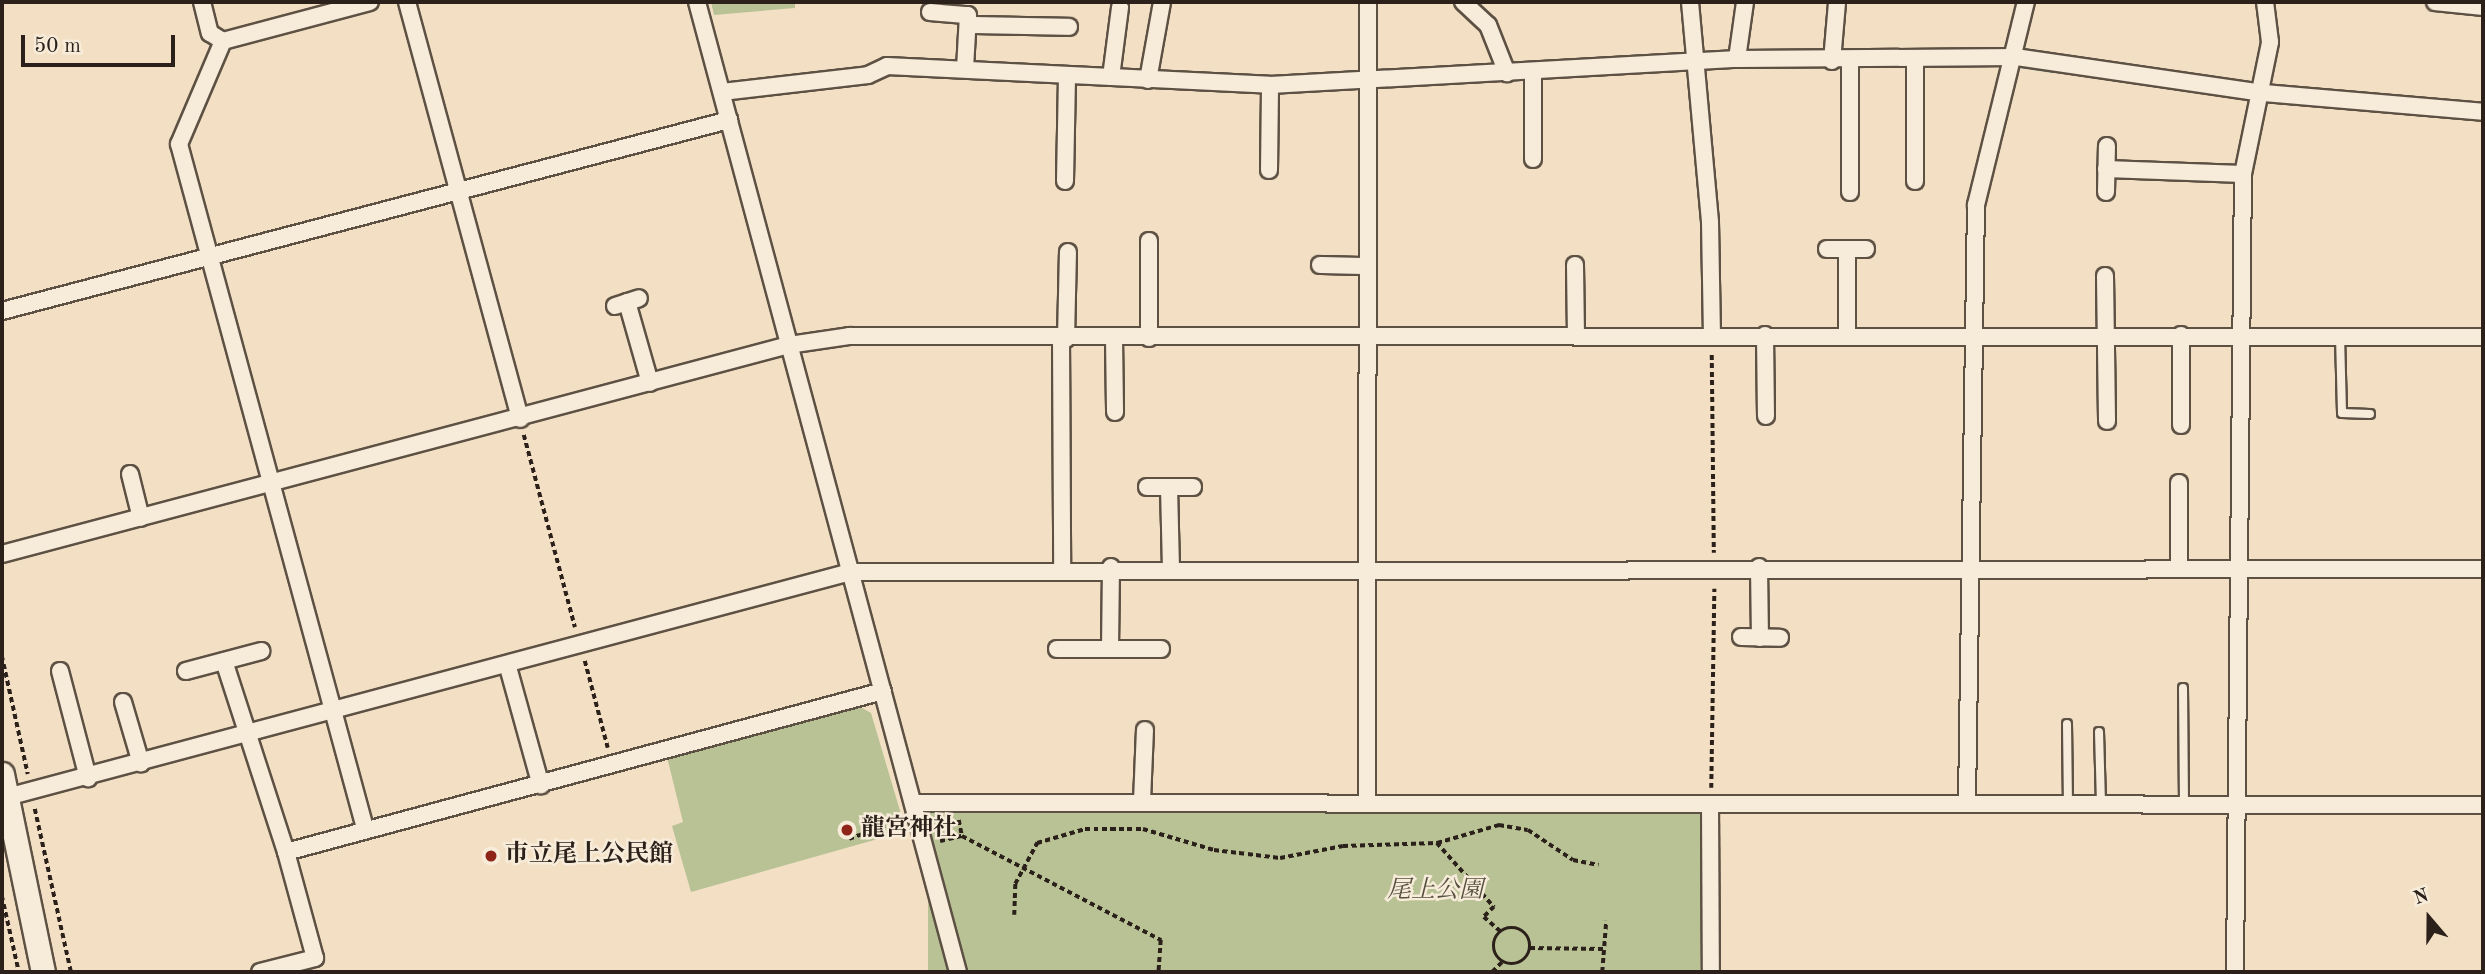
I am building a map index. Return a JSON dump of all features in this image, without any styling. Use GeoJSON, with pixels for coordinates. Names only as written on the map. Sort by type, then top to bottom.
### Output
{"type":"FeatureCollection","features":[{"type":"Feature","properties":{"kind":"street"},"geometry":{"type":"LineString","coordinates":[[202,2],[210,33],[223,41],[370,2]]}},
{"type":"Feature","properties":{"kind":"street"},"geometry":{"type":"LineString","coordinates":[[407,2],[520,419]]}},
{"type":"Feature","properties":{"kind":"street"},"geometry":{"type":"LineString","coordinates":[[697,2],[958,972]]}},
{"type":"Feature","properties":{"kind":"street"},"geometry":{"type":"LineString","coordinates":[[1148,80],[1162,2]]}},
{"type":"Feature","properties":{"kind":"street"},"geometry":{"type":"LineString","coordinates":[[1367,2],[1364,266],[1368,335],[1367,800]]}},
{"type":"Feature","properties":{"kind":"street"},"geometry":{"type":"LineString","coordinates":[[1463,2],[1488,25],[1507,73]]}},
{"type":"Feature","properties":{"kind":"street"},"geometry":{"type":"LineString","coordinates":[[1689,2],[1698,61],[1712,335]]}},
{"type":"Feature","properties":{"kind":"street"},"geometry":{"type":"LineString","coordinates":[[1737,59],[1745,2]]}},
{"type":"Feature","properties":{"kind":"street"},"geometry":{"type":"LineString","coordinates":[[1968,802],[1976,205],[2014,63],[2026,2]]}},
{"type":"Feature","properties":{"kind":"street"},"geometry":{"type":"LineString","coordinates":[[2435,2],[2483,7]]}},
{"type":"Feature","properties":{"kind":"street"},"geometry":{"type":"LineString","coordinates":[[1832,61],[1837,3]]}},
{"type":"Feature","properties":{"kind":"street"},"geometry":{"type":"LineString","coordinates":[[2235,972],[2239,337],[2243,174],[2263,93],[2270,43],[2260,3]]}},
{"type":"Feature","properties":{"kind":"street"},"geometry":{"type":"LineString","coordinates":[[1111,77],[1120,8]]}},
{"type":"Feature","properties":{"kind":"street"},"geometry":{"type":"LineString","coordinates":[[930,12],[968,15],[965,69]]}},
{"type":"Feature","properties":{"kind":"street"},"geometry":{"type":"LineString","coordinates":[[969,25],[1069,27]]}},
{"type":"Feature","properties":{"kind":"street"},"geometry":{"type":"LineString","coordinates":[[223,41],[179,144],[268,486],[334,711],[365,828]]}},
{"type":"Feature","properties":{"kind":"street"},"geometry":{"type":"LineString","coordinates":[[722,92],[868,75],[887,66],[1270,85],[1507,73],[1533,77],[1737,59],[1832,61],[1850,66],[2014,63],[2263,93],[2483,112]]}},
{"type":"Feature","properties":{"kind":"street"},"geometry":{"type":"LineString","coordinates":[[1915,64],[1916,181]]}},
{"type":"Feature","properties":{"kind":"street"},"geometry":{"type":"LineString","coordinates":[[1850,66],[1850,192]]}},
{"type":"Feature","properties":{"kind":"street"},"geometry":{"type":"LineString","coordinates":[[1065,181],[1067,75]]}},
{"type":"Feature","properties":{"kind":"street"},"geometry":{"type":"LineString","coordinates":[[1533,77],[1533,159]]}},
{"type":"Feature","properties":{"kind":"street"},"geometry":{"type":"LineString","coordinates":[[1269,170],[1270,85]]}},
{"type":"Feature","properties":{"kind":"street"},"geometry":{"type":"LineString","coordinates":[[2,311],[208,261],[729,120]]}},
{"type":"Feature","properties":{"kind":"street"},"geometry":{"type":"LineString","coordinates":[[2106,192],[2107,146]]}},
{"type":"Feature","properties":{"kind":"street"},"geometry":{"type":"LineString","coordinates":[[2106,169],[2243,174]]}},
{"type":"Feature","properties":{"kind":"street"},"geometry":{"type":"LineString","coordinates":[[1149,241],[1149,338]]}},
{"type":"Feature","properties":{"kind":"street"},"geometry":{"type":"LineString","coordinates":[[1827,248],[1866,249]]}},
{"type":"Feature","properties":{"kind":"street"},"geometry":{"type":"LineString","coordinates":[[1847,249],[1847,335]]}},
{"type":"Feature","properties":{"kind":"street"},"geometry":{"type":"LineString","coordinates":[[1062,566],[1063,339],[1068,252]]}},
{"type":"Feature","properties":{"kind":"street"},"geometry":{"type":"LineString","coordinates":[[1320,265],[1364,266]]}},
{"type":"Feature","properties":{"kind":"street"},"geometry":{"type":"LineString","coordinates":[[1575,265],[1576,335]]}},
{"type":"Feature","properties":{"kind":"street"},"geometry":{"type":"LineString","coordinates":[[2105,276],[2107,421]]}},
{"type":"Feature","properties":{"kind":"street"},"geometry":{"type":"LineString","coordinates":[[627,302],[650,383]]}},
{"type":"Feature","properties":{"kind":"street"},"geometry":{"type":"LineString","coordinates":[[2,554],[268,486],[789,345],[849,336],[1063,339],[1368,335],[2483,337]]}},
{"type":"Feature","properties":{"kind":"street"},"geometry":{"type":"LineString","coordinates":[[1765,335],[1766,416]]}},
{"type":"Feature","properties":{"kind":"street"},"geometry":{"type":"LineString","coordinates":[[2181,335],[2181,425]]}},
{"type":"Feature","properties":{"kind":"street"},"geometry":{"type":"LineString","coordinates":[[1114,338],[1115,412]]}},
{"type":"Feature","properties":{"kind":"street"},"geometry":{"type":"LineString","coordinates":[[130,474],[141,519]]}},
{"type":"Feature","properties":{"kind":"street"},"geometry":{"type":"LineString","coordinates":[[2179,483],[2179,569]]}},
{"type":"Feature","properties":{"kind":"street"},"geometry":{"type":"LineString","coordinates":[[1147,487],[1193,487]]}},
{"type":"Feature","properties":{"kind":"street"},"geometry":{"type":"LineString","coordinates":[[1170,487],[1171,567]]}},
{"type":"Feature","properties":{"kind":"street"},"geometry":{"type":"LineString","coordinates":[[7,797],[141,763],[192,743],[248,737],[334,711],[508,667],[850,572],[1062,566],[2483,569]]}},
{"type":"Feature","properties":{"kind":"street"},"geometry":{"type":"LineString","coordinates":[[1110,649],[1111,567]]}},
{"type":"Feature","properties":{"kind":"street"},"geometry":{"type":"LineString","coordinates":[[1759,567],[1760,638]]}},
{"type":"Feature","properties":{"kind":"street"},"geometry":{"type":"LineString","coordinates":[[1741,637],[1780,638]]}},
{"type":"Feature","properties":{"kind":"street"},"geometry":{"type":"LineString","coordinates":[[1057,649],[1161,649]]}},
{"type":"Feature","properties":{"kind":"street"},"geometry":{"type":"LineString","coordinates":[[186,671],[261,650]]}},
{"type":"Feature","properties":{"kind":"street"},"geometry":{"type":"LineString","coordinates":[[224,661],[286,852],[315,958],[260,972]]}},
{"type":"Feature","properties":{"kind":"street"},"geometry":{"type":"LineString","coordinates":[[508,667],[541,786]]}},
{"type":"Feature","properties":{"kind":"street"},"geometry":{"type":"LineString","coordinates":[[60,671],[88,778]]}},
{"type":"Feature","properties":{"kind":"street"},"geometry":{"type":"LineString","coordinates":[[286,852],[365,828],[614,768],[883,691]]}},
{"type":"Feature","properties":{"kind":"street"},"geometry":{"type":"LineString","coordinates":[[123,702],[141,763]]}},
{"type":"Feature","properties":{"kind":"street"},"geometry":{"type":"LineString","coordinates":[[1142,801],[1145,730]]}},
{"type":"Feature","properties":{"kind":"street"},"geometry":{"type":"LineString","coordinates":[[2,774],[43,972]]}},
{"type":"Feature","properties":{"kind":"street"},"geometry":{"type":"LineString","coordinates":[[914,809],[956,801],[1367,800],[1710,805],[2238,802],[2483,806]]}},
{"type":"Feature","properties":{"kind":"street"},"geometry":{"type":"LineString","coordinates":[[1710,805],[1710,972]]}},
{"type":"Feature","properties":{"kind":"lane"},"geometry":{"type":"LineString","coordinates":[[2340,336],[2342,412],[2370,414]]}},
{"type":"Feature","properties":{"kind":"lane"},"geometry":{"type":"LineString","coordinates":[[2183,688],[2184,802]]}},
{"type":"Feature","properties":{"kind":"lane"},"geometry":{"type":"LineString","coordinates":[[2067,724],[2068,802]]}},
{"type":"Feature","properties":{"kind":"lane"},"geometry":{"type":"LineString","coordinates":[[2099,733],[2101,802]]}},
{"type":"Feature","properties":{"kind":"path"},"geometry":{"type":"LineString","coordinates":[[520,419],[614,768]]}},
{"type":"Feature","properties":{"kind":"path"},"geometry":{"type":"LineString","coordinates":[[2,656],[71,972]]}},
{"type":"Feature","properties":{"kind":"path"},"geometry":{"type":"LineString","coordinates":[[956,801],[962,836]]}},
{"type":"Feature","properties":{"kind":"path"},"geometry":{"type":"LineString","coordinates":[[848,834],[849,839],[914,809]]}},
{"type":"Feature","properties":{"kind":"path"},"geometry":{"type":"LineString","coordinates":[[1014,915],[1011,897],[1037,843],[1085,829],[1143,829],[1247,857],[1437,844],[1499,825],[1528,830],[1573,860],[1599,865]]}},
{"type":"Feature","properties":{"kind":"path"},"geometry":{"type":"LineString","coordinates":[[925,845],[962,836],[1161,940],[1158,972]]}},
{"type":"Feature","properties":{"kind":"path"},"geometry":{"type":"LineString","coordinates":[[1437,844],[1494,907],[1485,917],[1501,932]]}},
{"type":"Feature","properties":{"kind":"path"},"geometry":{"type":"LineString","coordinates":[[2,896],[19,972]]}},
{"type":"Feature","properties":{"kind":"path"},"geometry":{"type":"LineString","coordinates":[[1602,972],[1606,921]]}},
{"type":"Feature","properties":{"kind":"path"},"geometry":{"type":"LineString","coordinates":[[1501,932],[1518,929],[1530,948]]}},
{"type":"Feature","properties":{"kind":"path"},"geometry":{"type":"LineString","coordinates":[[1501,932],[1494,947],[1503,961]]}},
{"type":"Feature","properties":{"kind":"path"},"geometry":{"type":"LineString","coordinates":[[1530,948],[1603,949]]}},
{"type":"Feature","properties":{"kind":"path"},"geometry":{"type":"LineString","coordinates":[[1492,972],[1503,961],[1521,962],[1530,948]]}},
{"type":"Feature","properties":{"kind":"green space"},"geometry":{"type":"Polygon","coordinates":[[[711,2],[795,2],[795,8],[714,15],[711,2]]]}},
{"type":"Feature","properties":{"kind":"green space"},"geometry":{"type":"Polygon","coordinates":[[[857,705],[871,713],[906,831],[691,892],[672,826],[683,822],[667,757],[857,705]]]}},
{"type":"Feature","properties":{"kind":"green space","name":"尾上公園"},"geometry":{"type":"Polygon","coordinates":[[[928,810],[1704,810],[1704,972],[928,972],[928,810]]]}},
{"type":"Feature","properties":{"kind":"waterway"},"geometry":{"type":"LineString","coordinates":[[2012,64],[2053,70]]}},
{"type":"Feature","properties":{"kind":"place","name":"龍宮神社"},"geometry":{"type":"Point","coordinates":[847,830]}},
{"type":"Feature","properties":{"kind":"place","name":"市立尾上公民館"},"geometry":{"type":"Point","coordinates":[491,856]}}]}
